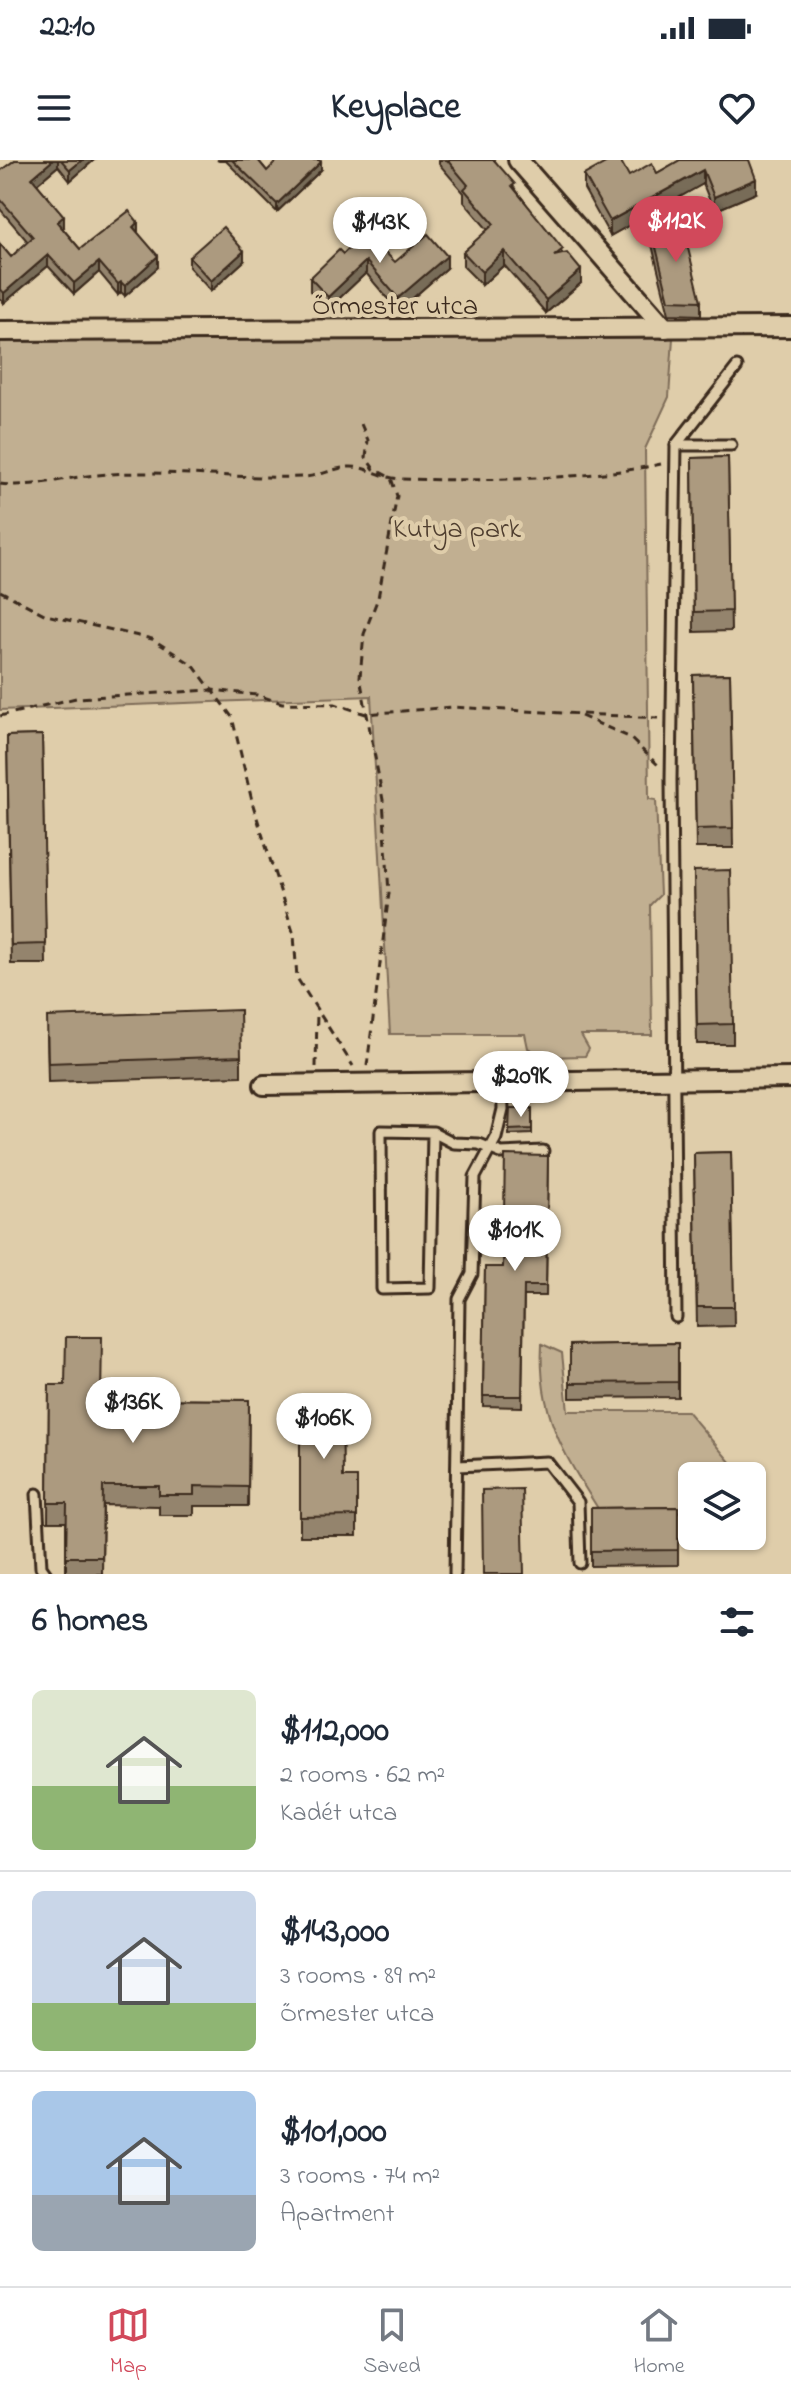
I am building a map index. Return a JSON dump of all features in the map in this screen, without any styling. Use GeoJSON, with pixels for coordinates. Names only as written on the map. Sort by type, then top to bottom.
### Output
{"type":"FeatureCollection","features":[{"type":"Feature","properties":{"kind":"street"},"geometry":{"type":"LineString","coordinates":[[518,160],[665,328]]}},
{"type":"Feature","properties":{"kind":"street","name":"Őrmester utca"},"geometry":{"type":"LineString","coordinates":[[0,331],[791,327]]}},
{"type":"Feature","properties":{"kind":"street"},"geometry":{"type":"LineString","coordinates":[[264,1085],[791,1078]]}},
{"type":"Feature","properties":{"kind":"lane"},"geometry":{"type":"LineString","coordinates":[[676,1317],[671,720],[676,445],[737,367]]}},
{"type":"Feature","properties":{"kind":"lane"},"geometry":{"type":"LineString","coordinates":[[676,445],[731,445]]}},
{"type":"Feature","properties":{"kind":"lane"},"geometry":{"type":"LineString","coordinates":[[455,1574],[459,1299],[472,1274],[475,1177],[490,1148],[503,1109],[502,1081]]}},
{"type":"Feature","properties":{"kind":"lane"},"geometry":{"type":"LineString","coordinates":[[433,1132],[430,1288],[382,1289],[381,1131],[433,1132],[454,1143],[490,1148],[501,1153],[543,1151]]}},
{"type":"Feature","properties":{"kind":"lane"},"geometry":{"type":"LineString","coordinates":[[457,1466],[547,1462],[578,1502],[580,1563]]}},
{"type":"Feature","properties":{"kind":"lane"},"geometry":{"type":"LineString","coordinates":[[37,1494],[41,1567],[46,1574]]}},
{"type":"Feature","properties":{"kind":"path"},"geometry":{"type":"LineString","coordinates":[[361,424],[368,440],[366,458],[374,469],[391,478],[397,496],[378,598],[364,634],[360,677],[383,800],[389,893],[364,1084]]}},
{"type":"Feature","properties":{"kind":"path"},"geometry":{"type":"LineString","coordinates":[[0,484],[19,486],[95,475],[170,472],[304,478],[329,474],[344,467],[362,467],[378,477],[391,478],[574,474],[676,460]]}},
{"type":"Feature","properties":{"kind":"path"},"geometry":{"type":"LineString","coordinates":[[0,591],[46,615],[152,639],[193,665],[232,717],[253,805],[294,935],[297,978],[364,1084]]}},
{"type":"Feature","properties":{"kind":"path"},"geometry":{"type":"LineString","coordinates":[[0,716],[76,698],[212,690],[257,695],[282,703],[335,704],[366,714],[452,707],[574,714],[621,713],[671,720]]}},
{"type":"Feature","properties":{"kind":"path"},"geometry":{"type":"LineString","coordinates":[[574,714],[629,737],[671,780]]}},
{"type":"Feature","properties":{"kind":"path"},"geometry":{"type":"LineString","coordinates":[[315,1084],[317,1011]]}},
{"type":"Feature","properties":{"kind":"green space","name":"Kutya park"},"geometry":{"type":"Polygon","coordinates":[[[673,338],[669,397],[645,449],[649,799],[656,800],[660,895],[650,905],[652,1035],[581,1035],[589,1049],[585,1056],[544,1057],[528,1048],[525,1034],[390,1034],[371,696],[0,710],[0,340],[673,338]]]}},
{"type":"Feature","properties":{"kind":"green space"},"geometry":{"type":"Polygon","coordinates":[[[542,1344],[562,1353],[568,1411],[687,1411],[730,1462],[678,1462],[678,1512],[599,1510],[574,1470],[556,1432],[544,1391],[542,1344]]]}},
{"type":"Feature","properties":{"kind":"building"},"geometry":{"type":"Polygon","coordinates":[[[15,160],[53,160],[32,178],[64,216],[57,222],[80,249],[129,211],[138,222],[133,227],[158,256],[125,286],[121,282],[118,284],[99,262],[74,283],[48,255],[4,293],[0,288],[0,244],[11,257],[33,237],[0,199],[0,171],[15,160]]]}},
{"type":"Feature","properties":{"kind":"building"},"geometry":{"type":"Polygon","coordinates":[[[61,160],[82,160],[70,170],[61,160]]]}},
{"type":"Feature","properties":{"kind":"building"},"geometry":{"type":"Polygon","coordinates":[[[232,160],[258,160],[267,171],[278,160],[321,162],[277,204],[232,160]]]}},
{"type":"Feature","properties":{"kind":"building"},"geometry":{"type":"Polygon","coordinates":[[[447,160],[494,160],[563,249],[554,256],[567,253],[581,270],[546,300],[504,251],[482,272],[463,252],[494,224],[464,189],[468,185],[447,160]]]}},
{"type":"Feature","properties":{"kind":"building"},"geometry":{"type":"Polygon","coordinates":[[[611,160],[620,160],[629,176],[652,163],[657,173],[680,160],[749,160],[756,179],[714,197],[703,170],[610,221],[584,175],[611,160]]]}},
{"type":"Feature","properties":{"kind":"building"},"geometry":{"type":"Polygon","coordinates":[[[682,224],[701,301],[669,300],[652,231],[682,224]]]}},
{"type":"Feature","properties":{"kind":"building"},"geometry":{"type":"Polygon","coordinates":[[[223,227],[244,251],[211,281],[189,257],[223,227]]]}},
{"type":"Feature","properties":{"kind":"building"},"geometry":{"type":"Polygon","coordinates":[[[365,232],[395,262],[428,234],[447,256],[398,298],[366,261],[328,297],[310,278],[339,250],[343,254],[365,232]]]}},
{"type":"Feature","properties":{"kind":"building"},"geometry":{"type":"Polygon","coordinates":[[[728,457],[731,611],[694,612],[692,458],[728,457]]]}},
{"type":"Feature","properties":{"kind":"building"},"geometry":{"type":"Polygon","coordinates":[[[730,674],[733,828],[696,829],[693,675],[730,674]]]}},
{"type":"Feature","properties":{"kind":"building"},"geometry":{"type":"Polygon","coordinates":[[[42,735],[46,944],[11,945],[7,736],[42,735]]]}},
{"type":"Feature","properties":{"kind":"building"},"geometry":{"type":"Polygon","coordinates":[[[730,870],[733,1024],[697,1025],[694,871],[730,870]]]}},
{"type":"Feature","properties":{"kind":"building"},"geometry":{"type":"Polygon","coordinates":[[[240,1010],[241,1056],[48,1063],[47,1017],[240,1010]]]}},
{"type":"Feature","properties":{"kind":"building"},"geometry":{"type":"Polygon","coordinates":[[[510,1108],[532,1108],[532,1129],[509,1130],[510,1108]]]}},
{"type":"Feature","properties":{"kind":"building"},"geometry":{"type":"Polygon","coordinates":[[[731,1152],[734,1307],[697,1307],[694,1153],[731,1152]]]}},
{"type":"Feature","properties":{"kind":"building"},"geometry":{"type":"Polygon","coordinates":[[[505,1155],[548,1156],[546,1286],[524,1286],[522,1396],[483,1396],[485,1267],[503,1267],[505,1155]]]}},
{"type":"Feature","properties":{"kind":"building"},"geometry":{"type":"Polygon","coordinates":[[[66,1337],[102,1337],[101,1399],[249,1400],[248,1487],[194,1486],[194,1495],[159,1495],[159,1486],[103,1486],[102,1557],[66,1557],[67,1503],[48,1503],[49,1385],[65,1385],[66,1337]]]}},
{"type":"Feature","properties":{"kind":"building"},"geometry":{"type":"Polygon","coordinates":[[[678,1343],[678,1382],[570,1383],[570,1345],[678,1343]]]}},
{"type":"Feature","properties":{"kind":"building"},"geometry":{"type":"Polygon","coordinates":[[[342,1396],[343,1477],[357,1477],[357,1516],[300,1517],[300,1397],[342,1396]]]}},
{"type":"Feature","properties":{"kind":"building"},"geometry":{"type":"Polygon","coordinates":[[[522,1489],[524,1574],[483,1574],[482,1490],[522,1489]]]}},
{"type":"Feature","properties":{"kind":"building"},"geometry":{"type":"Polygon","coordinates":[[[678,1507],[678,1550],[591,1551],[591,1508],[678,1507]]]}}]}
